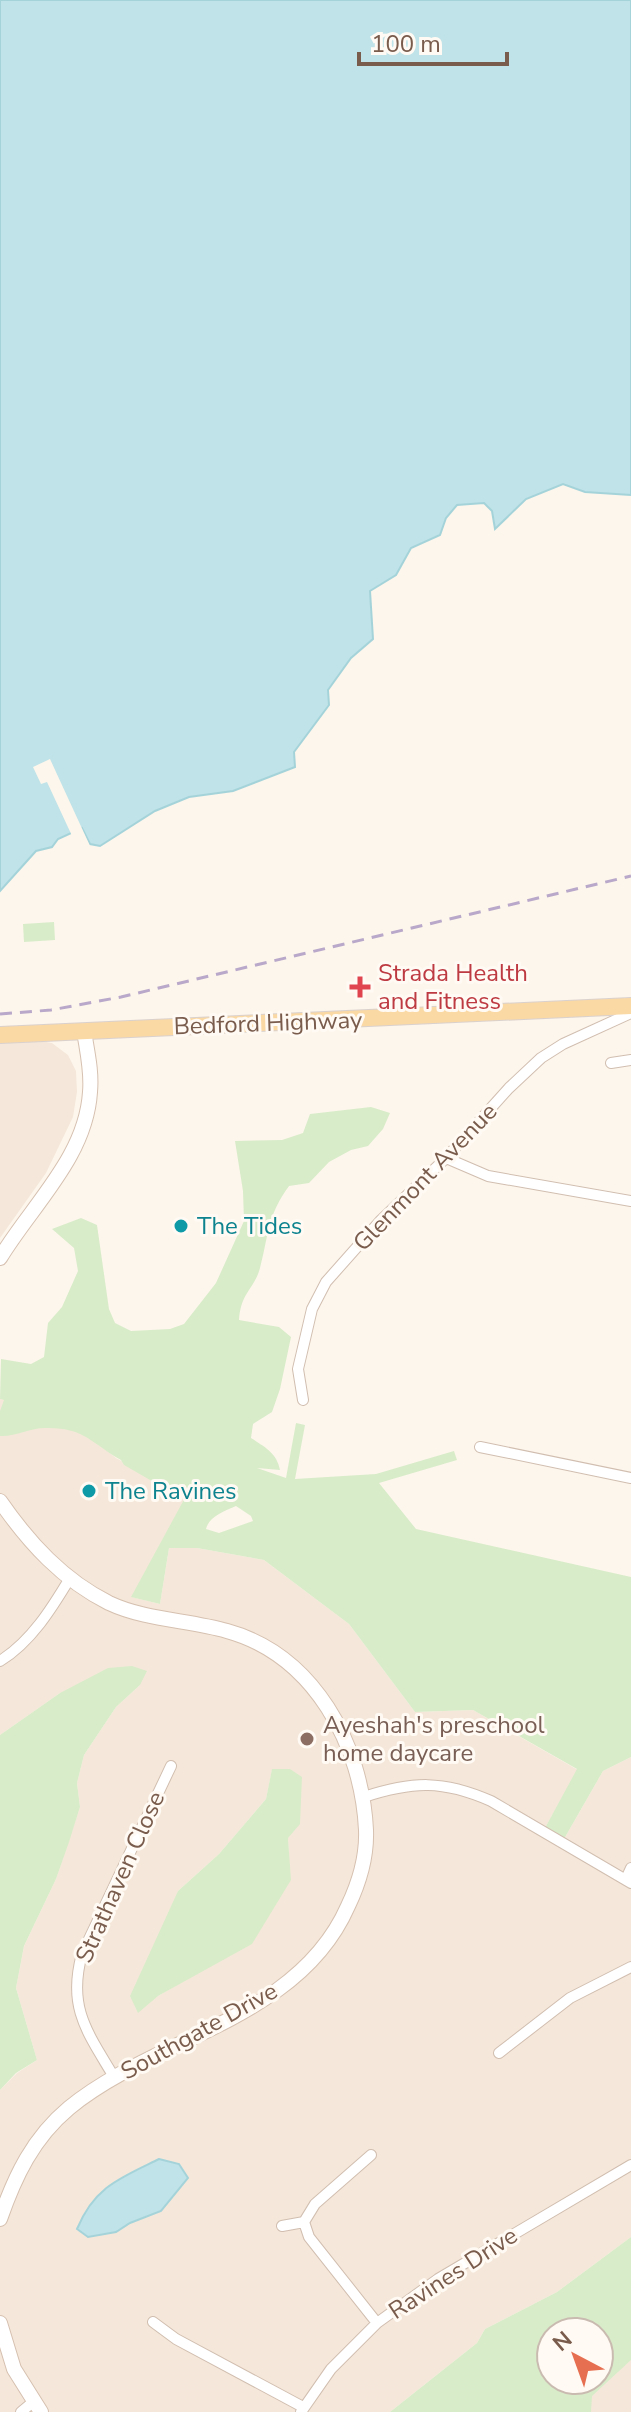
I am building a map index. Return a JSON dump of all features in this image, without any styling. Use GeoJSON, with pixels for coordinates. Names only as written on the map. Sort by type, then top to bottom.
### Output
{"type":"FeatureCollection","features":[{"type":"Feature","properties":{"kind":"main road","name":"Bedford Highway"},"geometry":{"type":"LineString","coordinates":[[0,1035],[631,1006]]}},
{"type":"Feature","properties":{"kind":"street","name":"Glenmont Avenue"},"geometry":{"type":"LineString","coordinates":[[303,1400],[298,1369],[312,1309],[326,1282],[381,1220],[446,1158],[509,1088],[541,1058],[563,1044],[631,1013]]}},
{"type":"Feature","properties":{"kind":"street"},"geometry":{"type":"LineString","coordinates":[[0,1258],[77,1143],[86,1118],[90,1069],[84,1031]]}},
{"type":"Feature","properties":{"kind":"street"},"geometry":{"type":"LineString","coordinates":[[59,1033],[79,1049],[90,1069]]}},
{"type":"Feature","properties":{"kind":"street"},"geometry":{"type":"LineString","coordinates":[[611,1063],[631,1060]]}},
{"type":"Feature","properties":{"kind":"street"},"geometry":{"type":"LineString","coordinates":[[446,1158],[488,1176],[631,1201]]}},
{"type":"Feature","properties":{"kind":"street"},"geometry":{"type":"LineString","coordinates":[[480,1447],[631,1478]]}},
{"type":"Feature","properties":{"kind":"street","name":"Southgate Drive"},"geometry":{"type":"LineString","coordinates":[[0,1501],[44,1556],[70,1578],[110,1603],[140,1613],[229,1631],[261,1643],[299,1672],[321,1697],[344,1733],[356,1763],[364,1797],[366,1842],[358,1885],[340,1925],[310,1963],[270,1996],[185,2043],[114,2077],[69,2109],[35,2143],[18,2170],[0,2219]]}},
{"type":"Feature","properties":{"kind":"street"},"geometry":{"type":"LineString","coordinates":[[0,1661],[30,1635],[50,1611],[70,1578]]}},
{"type":"Feature","properties":{"kind":"street","name":"Strathaven Close"},"geometry":{"type":"LineString","coordinates":[[114,2077],[83,2024],[77,2003],[76,1976],[88,1941],[171,1766]]}},
{"type":"Feature","properties":{"kind":"street"},"geometry":{"type":"LineString","coordinates":[[364,1797],[406,1785],[447,1786],[468,1791],[491,1801],[628,1881],[631,1868]]}},
{"type":"Feature","properties":{"kind":"street"},"geometry":{"type":"LineString","coordinates":[[499,2053],[570,1998],[631,1967]]}},
{"type":"Feature","properties":{"kind":"street"},"geometry":{"type":"LineString","coordinates":[[282,2226],[304,2222],[315,2204],[371,2155]]}},
{"type":"Feature","properties":{"kind":"street","name":"Ravines Drive"},"geometry":{"type":"LineString","coordinates":[[302,2410],[347,2350],[377,2323],[438,2279],[631,2165]]}},
{"type":"Feature","properties":{"kind":"street"},"geometry":{"type":"LineString","coordinates":[[304,2222],[309,2237],[377,2323]]}},
{"type":"Feature","properties":{"kind":"street"},"geometry":{"type":"LineString","coordinates":[[153,2322],[176,2339],[302,2410]]}},
{"type":"Feature","properties":{"kind":"street"},"geometry":{"type":"LineString","coordinates":[[0,2323],[14,2369],[32,2409]]}},
{"type":"Feature","properties":{"kind":"shaded area"},"geometry":{"type":"Polygon","coordinates":[[[0,1034],[52,1043],[68,1055],[76,1071],[77,1092],[73,1117],[46,1173],[0,1238],[0,1034]]]}},
{"type":"Feature","properties":{"kind":"shaded area"},"geometry":{"type":"Polygon","coordinates":[[[0,1399],[58,1412],[116,1458],[187,1495],[132,1597],[160,1604],[169,1548],[197,1548],[264,1560],[349,1624],[415,1712],[473,1710],[578,1770],[545,1828],[564,1839],[603,1771],[631,1757],[631,2237],[557,2292],[485,2329],[477,2343],[390,2412],[0,2412],[0,2090],[17,2073],[37,2060],[16,1988],[24,1946],[56,1879],[80,1807],[77,1783],[84,1755],[116,1707],[140,1685],[60,1693],[0,1735],[0,1399]],[[272,1770],[266,1799],[219,1854],[178,1891],[158,1996],[225,1957],[289,1857],[288,1838],[272,1770]],[[159,2159],[116,2232],[161,2211],[173,2195],[159,2159]]]}},
{"type":"Feature","properties":{"kind":"shaded area"},"geometry":{"type":"Polygon","coordinates":[[[631,2340],[631,2412],[562,2412],[580,2396],[615,2396],[615,2360],[631,2340]]]}},
{"type":"Feature","properties":{"kind":"green space"},"geometry":{"type":"Polygon","coordinates":[[[54,922],[55,940],[24,942],[23,924],[54,922]]]}},
{"type":"Feature","properties":{"kind":"green space"},"geometry":{"type":"Polygon","coordinates":[[[371,1107],[390,1113],[383,1129],[368,1146],[351,1150],[329,1162],[309,1183],[289,1186],[273,1216],[260,1268],[242,1303],[239,1320],[279,1327],[291,1337],[272,1412],[253,1424],[251,1438],[273,1455],[280,1470],[257,1468],[286,1478],[296,1423],[305,1425],[295,1479],[376,1474],[454,1451],[457,1460],[379,1483],[416,1529],[631,1577],[631,1757],[603,1771],[564,1839],[545,1828],[577,1769],[473,1710],[415,1712],[349,1624],[264,1560],[197,1548],[169,1548],[160,1604],[131,1597],[187,1494],[171,1486],[157,1484],[86,1437],[69,1430],[39,1428],[0,1436],[0,1411],[4,1400],[0,1399],[1,1359],[31,1364],[44,1357],[48,1323],[62,1307],[78,1271],[74,1248],[52,1229],[81,1218],[97,1225],[109,1309],[115,1323],[131,1331],[170,1329],[184,1324],[216,1283],[244,1221],[235,1141],[282,1140],[303,1133],[310,1114],[371,1107]],[[236,1506],[214,1517],[206,1529],[219,1533],[253,1521],[251,1516],[236,1506]]]}},
{"type":"Feature","properties":{"kind":"green space"},"geometry":{"type":"Polygon","coordinates":[[[132,1666],[147,1671],[140,1685],[116,1707],[84,1755],[77,1783],[80,1807],[56,1879],[24,1946],[16,1988],[37,2060],[16,2073],[0,2090],[0,1735],[60,1693],[108,1668],[132,1666]]]}},
{"type":"Feature","properties":{"kind":"green space"},"geometry":{"type":"Polygon","coordinates":[[[272,1769],[290,1769],[302,1777],[300,1824],[288,1838],[291,1880],[252,1944],[158,1996],[138,2013],[130,1996],[178,1891],[219,1854],[266,1799],[272,1769]]]}},
{"type":"Feature","properties":{"kind":"green space"},"geometry":{"type":"Polygon","coordinates":[[[631,2237],[631,2360],[615,2375],[615,2316],[535,2316],[535,2396],[592,2396],[591,2412],[390,2412],[477,2343],[485,2329],[557,2292],[631,2237]]]}},
{"type":"Feature","properties":{"kind":"water"},"geometry":{"type":"Polygon","coordinates":[[[0,0],[631,0],[631,495],[585,492],[563,484],[526,499],[495,529],[492,511],[484,503],[457,505],[446,518],[440,535],[411,548],[396,575],[370,591],[373,639],[351,658],[328,690],[329,705],[294,752],[295,767],[233,791],[189,797],[155,811],[100,846],[90,844],[82,828],[58,839],[52,847],[36,851],[0,891],[0,0]]]}},
{"type":"Feature","properties":{"kind":"water"},"geometry":{"type":"Polygon","coordinates":[[[159,2159],[179,2164],[188,2178],[161,2211],[116,2232],[88,2237],[77,2229],[100,2193],[120,2178],[159,2159]]]}},
{"type":"Feature","properties":{"kind":"pier"},"geometry":{"type":"Polygon","coordinates":[[[50,759],[91,848],[86,846],[81,834],[73,838],[47,782],[41,784],[33,767],[50,759]]]}},
{"type":"Feature","properties":{"kind":"railway"},"geometry":{"type":"LineString","coordinates":[[0,1014],[51,1010],[121,997],[631,876]]}},
{"type":"Feature","properties":{"kind":"place","name":"Strada Health and Fitness"},"geometry":{"type":"Point","coordinates":[360,987]}},
{"type":"Feature","properties":{"kind":"place","name":"The Tides"},"geometry":{"type":"Point","coordinates":[181,1226]}},
{"type":"Feature","properties":{"kind":"place","name":"The Ravines"},"geometry":{"type":"Point","coordinates":[89,1491]}},
{"type":"Feature","properties":{"kind":"place","name":"Ayeshah's preschool home daycare"},"geometry":{"type":"Point","coordinates":[307,1739]}}]}
